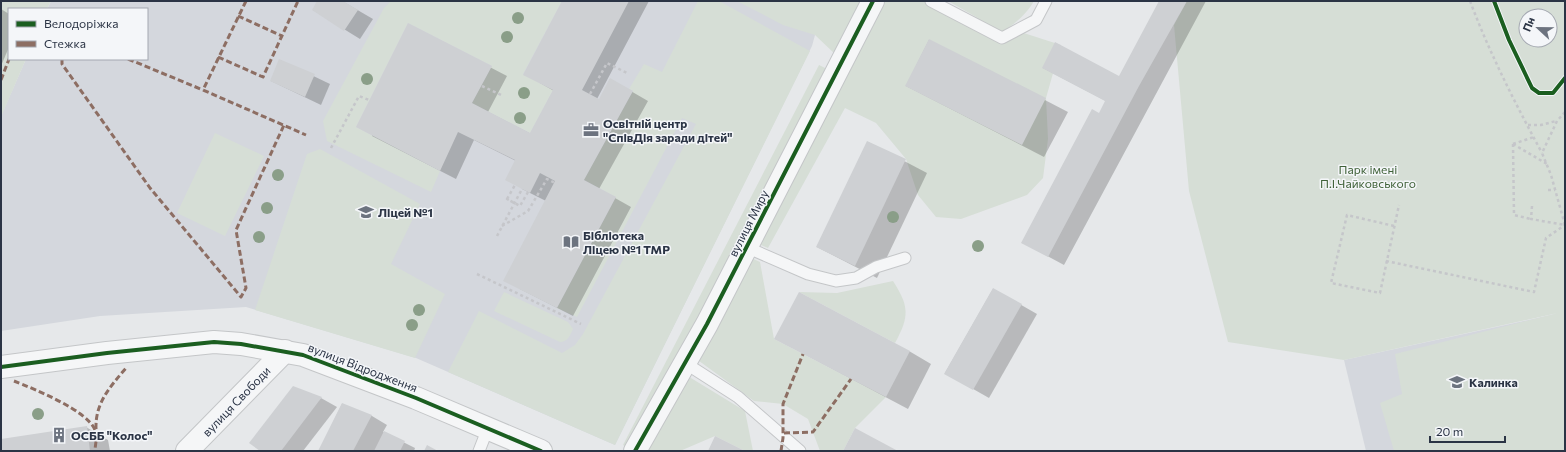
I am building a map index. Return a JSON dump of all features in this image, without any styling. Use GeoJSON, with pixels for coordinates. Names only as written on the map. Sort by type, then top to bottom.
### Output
{"type":"FeatureCollection","features":[{"type":"Feature","properties":{"kind":"street","name":"вулиця Миру"},"geometry":{"type":"LineString","coordinates":[[635,451],[746,247],[873,1]]}},
{"type":"Feature","properties":{"kind":"street","name":"вулиця Відродження"},"geometry":{"type":"LineString","coordinates":[[1,367],[214,342],[241,344],[303,355],[416,398],[541,451]]}},
{"type":"Feature","properties":{"kind":"street","name":"вулиця Свободи"},"geometry":{"type":"LineString","coordinates":[[187,451],[285,352]]}},
{"type":"Feature","properties":{"kind":"lane"},"geometry":{"type":"LineString","coordinates":[[931,1],[1002,38],[1036,20],[1046,1]]}},
{"type":"Feature","properties":{"kind":"lane"},"geometry":{"type":"LineString","coordinates":[[746,247],[808,274],[836,281],[856,278],[876,267],[905,258]]}},
{"type":"Feature","properties":{"kind":"lane"},"geometry":{"type":"LineString","coordinates":[[684,363],[738,397],[800,451]]}},
{"type":"Feature","properties":{"kind":"lane"},"geometry":{"type":"LineString","coordinates":[[479,451],[488,428]]}},
{"type":"Feature","properties":{"kind":"path"},"geometry":{"type":"LineString","coordinates":[[1470,1],[1487,44],[1547,164],[1565,225]]}},
{"type":"Feature","properties":{"kind":"path"},"geometry":{"type":"LineString","coordinates":[[590,94],[607,62],[627,73]]}},
{"type":"Feature","properties":{"kind":"path"},"geometry":{"type":"LineString","coordinates":[[482,86],[501,95]]}},
{"type":"Feature","properties":{"kind":"path"},"geometry":{"type":"LineString","coordinates":[[331,148],[359,96],[369,100]]}},
{"type":"Feature","properties":{"kind":"path"},"geometry":{"type":"LineString","coordinates":[[1542,153],[1556,121],[1565,112]]}},
{"type":"Feature","properties":{"kind":"path"},"geometry":{"type":"LineString","coordinates":[[1527,125],[1541,125],[1556,121]]}},
{"type":"Feature","properties":{"kind":"path"},"geometry":{"type":"LineString","coordinates":[[1513,144],[1534,137]]}},
{"type":"Feature","properties":{"kind":"path"},"geometry":{"type":"LineString","coordinates":[[1513,144],[1547,164]]}},
{"type":"Feature","properties":{"kind":"path"},"geometry":{"type":"LineString","coordinates":[[1513,144],[1514,215],[1565,225]]}},
{"type":"Feature","properties":{"kind":"path"},"geometry":{"type":"LineString","coordinates":[[502,226],[528,211],[547,179],[555,183]]}},
{"type":"Feature","properties":{"kind":"path"},"geometry":{"type":"LineString","coordinates":[[508,199],[515,186]]}},
{"type":"Feature","properties":{"kind":"path"},"geometry":{"type":"LineString","coordinates":[[497,236],[522,189]]}},
{"type":"Feature","properties":{"kind":"path"},"geometry":{"type":"LineString","coordinates":[[1548,190],[1555,190]]}},
{"type":"Feature","properties":{"kind":"path"},"geometry":{"type":"LineString","coordinates":[[508,199],[520,206],[528,192]]}},
{"type":"Feature","properties":{"kind":"path"},"geometry":{"type":"LineString","coordinates":[[508,199],[514,203]]}},
{"type":"Feature","properties":{"kind":"path"},"geometry":{"type":"LineString","coordinates":[[1394,226],[1347,215],[1330,283],[1380,293],[1399,205]]}},
{"type":"Feature","properties":{"kind":"path"},"geometry":{"type":"LineString","coordinates":[[1531,219],[1532,206]]}},
{"type":"Feature","properties":{"kind":"path"},"geometry":{"type":"LineString","coordinates":[[1386,260],[1534,292],[1546,238],[1565,225]]}},
{"type":"Feature","properties":{"kind":"path"},"geometry":{"type":"LineString","coordinates":[[477,274],[581,324]]}},
{"type":"Feature","properties":{"kind":"shaded area","name":"Ліцей №1"},"geometry":{"type":"Polygon","coordinates":[[[51,1],[801,1],[815,35],[812,46],[615,445],[416,358],[246,307],[100,316],[1,331],[1,116],[26,60],[148,60],[148,8],[48,8],[51,1]]]}},
{"type":"Feature","properties":{"kind":"shaded area","name":"Калинка"},"geometry":{"type":"Polygon","coordinates":[[[1565,312],[1565,451],[1366,451],[1344,360],[1565,312]]]}},
{"type":"Feature","properties":{"kind":"green space"},"geometry":{"type":"Polygon","coordinates":[[[1,1],[51,1],[48,8],[8,8],[8,60],[26,60],[1,117],[1,1]]]}},
{"type":"Feature","properties":{"kind":"green space"},"geometry":{"type":"Polygon","coordinates":[[[391,1],[562,1],[523,74],[553,90],[530,133],[472,103],[492,66],[408,23],[356,127],[440,171],[431,192],[327,141],[323,121],[384,8],[391,1]]]}},
{"type":"Feature","properties":{"kind":"green space"},"geometry":{"type":"Polygon","coordinates":[[[698,1],[719,1],[810,51],[615,445],[448,372],[479,311],[562,353],[575,345],[583,334],[696,124],[682,118],[577,317],[557,308],[616,197],[584,180],[633,91],[629,89],[644,64],[662,72],[698,1]]]}},
{"type":"Feature","properties":{"kind":"green space"},"geometry":{"type":"Polygon","coordinates":[[[737,1],[865,1],[836,55],[815,35],[783,25],[737,1]]]}},
{"type":"Feature","properties":{"kind":"green space"},"geometry":{"type":"Polygon","coordinates":[[[881,1],[925,1],[978,18],[948,1],[1034,1],[1029,9],[1008,28],[1061,45],[1046,98],[1048,139],[1043,178],[1027,195],[961,219],[936,217],[918,195],[906,159],[876,123],[845,108],[768,248],[756,243],[881,1]]]}},
{"type":"Feature","properties":{"kind":"green space","name":"Парк імені П.І.Чайковського"},"geometry":{"type":"Polygon","coordinates":[[[1187,1],[1565,1],[1565,451],[1394,451],[1380,403],[1402,394],[1395,354],[1558,313],[1344,360],[1228,342],[1189,191],[1174,25],[1187,1]]]}},
{"type":"Feature","properties":{"kind":"green space"},"geometry":{"type":"Polygon","coordinates":[[[819,65],[829,70],[632,450],[623,445],[819,65]]]}},
{"type":"Feature","properties":{"kind":"green space"},"geometry":{"type":"Polygon","coordinates":[[[215,133],[264,156],[225,236],[177,213],[215,133]]]}},
{"type":"Feature","properties":{"kind":"green space"},"geometry":{"type":"Polygon","coordinates":[[[320,149],[420,204],[391,264],[445,294],[415,358],[255,310],[307,154],[320,149]]]}},
{"type":"Feature","properties":{"kind":"green space"},"geometry":{"type":"Polygon","coordinates":[[[749,257],[760,262],[774,339],[886,397],[855,428],[843,451],[820,451],[808,419],[783,404],[754,401],[695,358],[749,257]]]}},
{"type":"Feature","properties":{"kind":"green space"},"geometry":{"type":"Polygon","coordinates":[[[893,281],[902,297],[906,311],[900,334],[895,343],[799,292],[837,293],[893,281]]]}},
{"type":"Feature","properties":{"kind":"green space"},"geometry":{"type":"Polygon","coordinates":[[[504,292],[568,322],[573,329],[568,338],[563,342],[560,342],[494,311],[504,292]]]}},
{"type":"Feature","properties":{"kind":"green space"},"geometry":{"type":"Polygon","coordinates":[[[686,375],[745,411],[753,451],[745,451],[715,436],[680,451],[645,451],[686,375]]]}},
{"type":"Feature","properties":{"kind":"building"},"geometry":{"type":"Polygon","coordinates":[[[317,1],[343,1],[358,10],[344,31],[312,10],[317,1]]]}},
{"type":"Feature","properties":{"kind":"building"},"geometry":{"type":"Polygon","coordinates":[[[562,1],[629,1],[582,90],[599,99],[610,78],[633,91],[584,180],[616,197],[557,308],[503,281],[555,181],[540,173],[530,193],[522,189],[505,180],[515,160],[458,132],[440,171],[356,127],[408,23],[492,66],[472,103],[530,133],[553,90],[523,75],[562,1]]]}},
{"type":"Feature","properties":{"kind":"building"},"geometry":{"type":"Polygon","coordinates":[[[1159,1],[1187,1],[1139,86],[1048,257],[1021,243],[1092,109],[1099,113],[1105,101],[1042,68],[1055,42],[1119,76],[1159,1]]]}},
{"type":"Feature","properties":{"kind":"building"},"geometry":{"type":"Polygon","coordinates":[[[929,39],[1046,98],[1022,145],[905,86],[929,39]]]}},
{"type":"Feature","properties":{"kind":"building"},"geometry":{"type":"Polygon","coordinates":[[[279,59],[315,74],[305,97],[270,81],[279,59]]]}},
{"type":"Feature","properties":{"kind":"building"},"geometry":{"type":"Polygon","coordinates":[[[867,141],[906,159],[855,266],[816,247],[867,141]]]}},
{"type":"Feature","properties":{"kind":"building"},"geometry":{"type":"Polygon","coordinates":[[[993,288],[1022,304],[973,390],[944,374],[993,288]]]}},
{"type":"Feature","properties":{"kind":"building"},"geometry":{"type":"Polygon","coordinates":[[[799,292],[910,351],[886,397],[774,339],[799,292]]]}},
{"type":"Feature","properties":{"kind":"building"},"geometry":{"type":"Polygon","coordinates":[[[293,386],[322,397],[281,451],[260,451],[249,443],[293,386]]]}},
{"type":"Feature","properties":{"kind":"building"},"geometry":{"type":"Polygon","coordinates":[[[342,403],[372,415],[353,451],[318,451],[342,403]]]}},
{"type":"Feature","properties":{"kind":"building","name":"ОСББ \"Колос\""},"geometry":{"type":"Polygon","coordinates":[[[87,426],[90,451],[1,451],[1,439],[87,426]]]}},
{"type":"Feature","properties":{"kind":"building"},"geometry":{"type":"Polygon","coordinates":[[[855,428],[898,451],[843,451],[855,428]]]}},
{"type":"Feature","properties":{"kind":"building"},"geometry":{"type":"Polygon","coordinates":[[[384,431],[405,441],[400,451],[374,451],[384,431]]]}},
{"type":"Feature","properties":{"kind":"building"},"geometry":{"type":"Polygon","coordinates":[[[715,436],[745,451],[708,451],[715,436]]]}},
{"type":"Feature","properties":{"kind":"building"},"geometry":{"type":"Polygon","coordinates":[[[427,445],[438,451],[424,451],[427,445]]]}},
{"type":"Feature","properties":{"kind":"marked path"},"geometry":{"type":"LineString","coordinates":[[246,1],[203,90],[306,135]]}},
{"type":"Feature","properties":{"kind":"marked path"},"geometry":{"type":"LineString","coordinates":[[218,57],[263,77],[298,1]]}},
{"type":"Feature","properties":{"kind":"marked path"},"geometry":{"type":"LineString","coordinates":[[238,16],[282,36]]}},
{"type":"Feature","properties":{"kind":"marked path"},"geometry":{"type":"LineString","coordinates":[[1,80],[9,60]]}},
{"type":"Feature","properties":{"kind":"marked path"},"geometry":{"type":"LineString","coordinates":[[62,60],[62,64],[150,188],[241,297],[246,288],[236,230],[284,125]]}},
{"type":"Feature","properties":{"kind":"marked path"},"geometry":{"type":"LineString","coordinates":[[130,60],[203,90]]}},
{"type":"Feature","properties":{"kind":"marked path"},"geometry":{"type":"LineString","coordinates":[[781,451],[783,438],[783,404],[803,354]]}},
{"type":"Feature","properties":{"kind":"marked path"},"geometry":{"type":"LineString","coordinates":[[96,429],[96,420],[101,403],[109,389],[126,368]]}},
{"type":"Feature","properties":{"kind":"marked path"},"geometry":{"type":"LineString","coordinates":[[784,433],[813,432],[851,379]]}},
{"type":"Feature","properties":{"kind":"marked path"},"geometry":{"type":"LineString","coordinates":[[14,381],[59,401],[82,415],[90,422],[96,432],[95,451]]}},
{"type":"Feature","properties":{"kind":"cycle path"},"geometry":{"type":"LineString","coordinates":[[635,451],[707,324],[873,1]]}},
{"type":"Feature","properties":{"kind":"cycle path"},"geometry":{"type":"LineString","coordinates":[[1494,1],[1509,40],[1532,88],[1539,93],[1553,93],[1565,78]]}},
{"type":"Feature","properties":{"kind":"cycle path"},"geometry":{"type":"LineString","coordinates":[[1,367],[107,353],[214,342],[241,344],[303,355],[416,398],[541,451]]}},
{"type":"Feature","properties":{"kind":"place","name":"Освітній центр \"СпівДія заради дітей\""},"geometry":{"type":"Point","coordinates":[591,130]}},
{"type":"Feature","properties":{"kind":"place","name":"Ліцей №1"},"geometry":{"type":"Point","coordinates":[366,212]}},
{"type":"Feature","properties":{"kind":"place","name":"Бібліотека Ліцею №1 ТМР"},"geometry":{"type":"Point","coordinates":[571,242]}},
{"type":"Feature","properties":{"kind":"place","name":"Калинка"},"geometry":{"type":"Point","coordinates":[1457,382]}},
{"type":"Feature","properties":{"kind":"place","name":"ОСББ \"Колос\""},"geometry":{"type":"Point","coordinates":[59,435]}}]}
